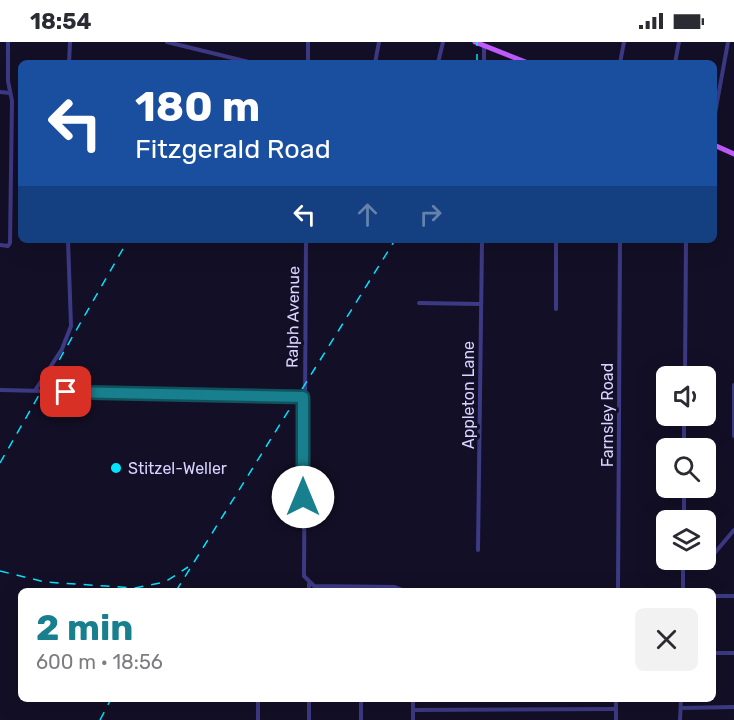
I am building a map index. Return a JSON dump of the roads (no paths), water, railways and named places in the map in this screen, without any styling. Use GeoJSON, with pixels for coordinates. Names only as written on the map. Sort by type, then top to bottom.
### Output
{"type":"FeatureCollection","features":[{"type":"Feature","properties":{"kind":"main road"},"geometry":{"type":"LineString","coordinates":[[475,42],[521,60]]}},
{"type":"Feature","properties":{"kind":"main road"},"geometry":{"type":"LineString","coordinates":[[717,146],[734,154]]}},
{"type":"Feature","properties":{"kind":"street"},"geometry":{"type":"LineString","coordinates":[[0,245],[8,246],[10,243],[8,42]]}},
{"type":"Feature","properties":{"kind":"street"},"geometry":{"type":"LineString","coordinates":[[69,60],[70,42]]}},
{"type":"Feature","properties":{"kind":"street"},"geometry":{"type":"LineString","coordinates":[[166,42],[188,45],[242,60]]}},
{"type":"Feature","properties":{"kind":"street"},"geometry":{"type":"LineString","coordinates":[[308,42],[308,60]]}},
{"type":"Feature","properties":{"kind":"street"},"geometry":{"type":"LineString","coordinates":[[376,60],[379,42]]}},
{"type":"Feature","properties":{"kind":"street"},"geometry":{"type":"LineString","coordinates":[[439,60],[443,42]]}},
{"type":"Feature","properties":{"kind":"street"},"geometry":{"type":"LineString","coordinates":[[621,60],[624,42]]}},
{"type":"Feature","properties":{"kind":"street"},"geometry":{"type":"LineString","coordinates":[[676,60],[679,42]]}},
{"type":"Feature","properties":{"kind":"street"},"geometry":{"type":"LineString","coordinates":[[717,102],[728,42]]}},
{"type":"Feature","properties":{"kind":"street"},"geometry":{"type":"LineString","coordinates":[[484,45],[484,60]]}},
{"type":"Feature","properties":{"kind":"street"},"geometry":{"type":"LineString","coordinates":[[0,92],[10,93]]}},
{"type":"Feature","properties":{"kind":"street"},"geometry":{"type":"LineString","coordinates":[[36,390],[62,349],[71,326],[68,243]]}},
{"type":"Feature","properties":{"kind":"street","name":"Ralph Avenue"},"geometry":{"type":"LineString","coordinates":[[306,243],[303,571],[309,588]]}},
{"type":"Feature","properties":{"kind":"street","name":"Appleton Lane"},"geometry":{"type":"LineString","coordinates":[[478,550],[482,243]]}},
{"type":"Feature","properties":{"kind":"street"},"geometry":{"type":"LineString","coordinates":[[556,243],[556,309]]}},
{"type":"Feature","properties":{"kind":"street","name":"Farnsley Road"},"geometry":{"type":"LineString","coordinates":[[618,588],[620,243]]}},
{"type":"Feature","properties":{"kind":"street"},"geometry":{"type":"LineString","coordinates":[[685,366],[686,243]]}},
{"type":"Feature","properties":{"kind":"street"},"geometry":{"type":"LineString","coordinates":[[419,303],[481,304]]}},
{"type":"Feature","properties":{"kind":"street"},"geometry":{"type":"LineString","coordinates":[[734,385],[734,436]]}},
{"type":"Feature","properties":{"kind":"street"},"geometry":{"type":"LineString","coordinates":[[0,390],[303,397]]}},
{"type":"Feature","properties":{"kind":"street"},"geometry":{"type":"LineString","coordinates":[[716,553],[732,536],[734,530]]}},
{"type":"Feature","properties":{"kind":"street"},"geometry":{"type":"LineString","coordinates":[[683,570],[683,588]]}},
{"type":"Feature","properties":{"kind":"street"},"geometry":{"type":"LineString","coordinates":[[309,584],[351,588]]}},
{"type":"Feature","properties":{"kind":"street"},"geometry":{"type":"LineString","coordinates":[[378,588],[398,588]]}},
{"type":"Feature","properties":{"kind":"street"},"geometry":{"type":"LineString","coordinates":[[716,596],[734,596]]}},
{"type":"Feature","properties":{"kind":"street"},"geometry":{"type":"LineString","coordinates":[[716,653],[734,653]]}},
{"type":"Feature","properties":{"kind":"street"},"geometry":{"type":"LineString","coordinates":[[258,702],[258,720]]}},
{"type":"Feature","properties":{"kind":"street"},"geometry":{"type":"LineString","coordinates":[[309,702],[309,720]]}},
{"type":"Feature","properties":{"kind":"street"},"geometry":{"type":"LineString","coordinates":[[361,702],[361,720]]}},
{"type":"Feature","properties":{"kind":"street"},"geometry":{"type":"LineString","coordinates":[[413,702],[413,720]]}},
{"type":"Feature","properties":{"kind":"street"},"geometry":{"type":"LineString","coordinates":[[616,702],[616,720]]}},
{"type":"Feature","properties":{"kind":"street"},"geometry":{"type":"LineString","coordinates":[[680,720],[681,702]]}},
{"type":"Feature","properties":{"kind":"street"},"geometry":{"type":"LineString","coordinates":[[681,708],[734,707]]}},
{"type":"Feature","properties":{"kind":"street"},"geometry":{"type":"LineString","coordinates":[[413,710],[616,709]]}},
{"type":"Feature","properties":{"kind":"railway"},"geometry":{"type":"LineString","coordinates":[[477,42],[477,60]]}},
{"type":"Feature","properties":{"kind":"railway"},"geometry":{"type":"LineString","coordinates":[[0,463],[126,243]]}},
{"type":"Feature","properties":{"kind":"railway"},"geometry":{"type":"LineString","coordinates":[[178,588],[393,243]]}},
{"type":"Feature","properties":{"kind":"railway"},"geometry":{"type":"LineString","coordinates":[[0,571],[45,582],[135,588],[165,582],[188,567]]}},
{"type":"Feature","properties":{"kind":"railway"},"geometry":{"type":"LineString","coordinates":[[100,720],[109,702]]}},
{"type":"Feature","properties":{"kind":"place","name":"Stitzel-Weller"},"geometry":{"type":"Point","coordinates":[116,468]}}]}
